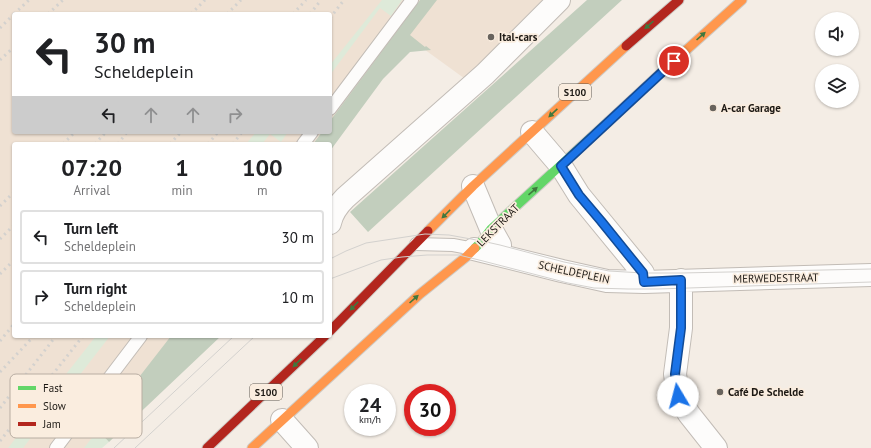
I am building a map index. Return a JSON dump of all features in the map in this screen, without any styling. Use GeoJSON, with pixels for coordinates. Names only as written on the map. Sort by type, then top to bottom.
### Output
{"type":"FeatureCollection","features":[{"type":"Feature","properties":{"kind":"main road","name":"S100"},"geometry":{"type":"LineString","coordinates":[[332,325],[416,244],[473,186],[641,32],[679,0]]}},
{"type":"Feature","properties":{"kind":"main road","name":"LEKSTRAAT"},"geometry":{"type":"LineString","coordinates":[[252,448],[420,294],[466,257],[482,241],[491,229],[742,0]]}},
{"type":"Feature","properties":{"kind":"main road","name":"S100"},"geometry":{"type":"LineString","coordinates":[[207,448],[319,338]]}},
{"type":"Feature","properties":{"kind":"street"},"geometry":{"type":"LineString","coordinates":[[332,215],[336,207],[345,198],[485,74],[559,0]]}},
{"type":"Feature","properties":{"kind":"street"},"geometry":{"type":"LineString","coordinates":[[532,132],[561,166],[579,195],[643,273],[644,282]]}},
{"type":"Feature","properties":{"kind":"street"},"geometry":{"type":"LineString","coordinates":[[473,186],[491,229],[506,257]]}},
{"type":"Feature","properties":{"kind":"street","name":"SCHELDEPLEIN"},"geometry":{"type":"LineString","coordinates":[[474,249],[607,281],[644,282],[681,280]]}},
{"type":"Feature","properties":{"kind":"street","name":"MERWEDESTRAAT"},"geometry":{"type":"LineString","coordinates":[[681,280],[871,276]]}},
{"type":"Feature","properties":{"kind":"street"},"geometry":{"type":"LineString","coordinates":[[681,280],[681,328],[675,374],[678,396],[689,414],[716,448]]}},
{"type":"Feature","properties":{"kind":"street"},"geometry":{"type":"LineString","coordinates":[[282,420],[307,448]]}},
{"type":"Feature","properties":{"kind":"lane"},"geometry":{"type":"LineString","coordinates":[[332,106],[412,0]]}},
{"type":"Feature","properties":{"kind":"lane","name":"SCHELDEPLEIN"},"geometry":{"type":"LineString","coordinates":[[416,244],[474,249]]}},
{"type":"Feature","properties":{"kind":"lane"},"geometry":{"type":"LineString","coordinates":[[112,374],[139,338]]}},
{"type":"Feature","properties":{"kind":"lane"},"geometry":{"type":"LineString","coordinates":[[56,448],[64,438]]}},
{"type":"Feature","properties":{"kind":"shaded area"},"geometry":{"type":"Polygon","coordinates":[[[0,0],[549,0],[468,81],[399,31],[332,126],[332,12],[12,12],[12,134],[326,134],[320,142],[12,142],[12,338],[175,338],[142,382],[142,374],[10,374],[10,438],[99,438],[91,448],[0,448],[0,0]]]}},
{"type":"Feature","properties":{"kind":"green space"},"geometry":{"type":"Polygon","coordinates":[[[382,0],[402,0],[391,16],[380,8],[332,72],[332,62],[382,0]]]}},
{"type":"Feature","properties":{"kind":"green space"},"geometry":{"type":"Polygon","coordinates":[[[420,0],[437,0],[410,35],[431,50],[410,52],[383,79],[332,148],[332,142],[314,142],[320,134],[332,134],[332,118],[420,0]]]}},
{"type":"Feature","properties":{"kind":"green space"},"geometry":{"type":"Polygon","coordinates":[[[587,0],[622,0],[368,232],[350,212],[587,0]]]}},
{"type":"Feature","properties":{"kind":"green space"},"geometry":{"type":"Polygon","coordinates":[[[254,134],[270,134],[264,142],[248,142],[254,134]]]}},
{"type":"Feature","properties":{"kind":"green space"},"geometry":{"type":"Polygon","coordinates":[[[270,134],[287,134],[281,142],[270,134]]]}},
{"type":"Feature","properties":{"kind":"green space"},"geometry":{"type":"Polygon","coordinates":[[[94,338],[108,338],[80,374],[66,374],[94,338]]]}},
{"type":"Feature","properties":{"kind":"green space"},"geometry":{"type":"Polygon","coordinates":[[[169,338],[219,338],[142,411],[141,374],[169,338]]]}},
{"type":"Feature","properties":{"kind":"green space"},"geometry":{"type":"Polygon","coordinates":[[[16,438],[31,438],[23,448],[8,448],[16,438]]]}},
{"type":"Feature","properties":{"kind":"green space"},"geometry":{"type":"Polygon","coordinates":[[[92,438],[105,438],[109,442],[102,448],[84,448],[92,438]]]}},
{"type":"Feature","properties":{"kind":"green space"},"geometry":{"type":"Polygon","coordinates":[[[105,438],[113,438],[109,442],[105,438]]]}},
{"type":"Feature","properties":{"kind":"tram line"},"geometry":{"type":"LineString","coordinates":[[332,258],[366,243],[425,234],[449,235],[482,241],[564,262],[609,271],[681,273],[871,269]]}},
{"type":"Feature","properties":{"kind":"tram line"},"geometry":{"type":"LineString","coordinates":[[332,278],[381,260],[427,255],[459,255],[568,283],[594,288],[658,289],[871,282]]}},
{"type":"Feature","properties":{"kind":"tram line"},"geometry":{"type":"LineString","coordinates":[[142,422],[232,338]]}},
{"type":"Feature","properties":{"kind":"tram line"},"geometry":{"type":"LineString","coordinates":[[135,448],[253,338]]}},
{"type":"Feature","properties":{"kind":"tram line"},"geometry":{"type":"LineString","coordinates":[[114,448],[125,438]]}},
{"type":"Feature","properties":{"kind":"railway"},"geometry":{"type":"LineString","coordinates":[[16,12],[29,0]]}},
{"type":"Feature","properties":{"kind":"railway"},"geometry":{"type":"LineString","coordinates":[[50,12],[63,0]]}},
{"type":"Feature","properties":{"kind":"railway"},"geometry":{"type":"LineString","coordinates":[[193,12],[205,0]]}},
{"type":"Feature","properties":{"kind":"railway"},"geometry":{"type":"LineString","coordinates":[[229,12],[241,0]]}},
{"type":"Feature","properties":{"kind":"railway"},"geometry":{"type":"LineString","coordinates":[[295,12],[306,0]]}},
{"type":"Feature","properties":{"kind":"railway"},"geometry":{"type":"LineString","coordinates":[[312,12],[321,0]]}},
{"type":"Feature","properties":{"kind":"railway"},"geometry":{"type":"LineString","coordinates":[[332,15],[344,0]]}},
{"type":"Feature","properties":{"kind":"railway"},"geometry":{"type":"LineString","coordinates":[[0,28],[12,16]]}},
{"type":"Feature","properties":{"kind":"railway"},"geometry":{"type":"LineString","coordinates":[[0,60],[12,49]]}},
{"type":"Feature","properties":{"kind":"railway"},"geometry":{"type":"LineString","coordinates":[[65,142],[73,134]]}},
{"type":"Feature","properties":{"kind":"railway"},"geometry":{"type":"LineString","coordinates":[[97,142],[104,134]]}},
{"type":"Feature","properties":{"kind":"railway"},"geometry":{"type":"LineString","coordinates":[[120,142],[126,134]]}},
{"type":"Feature","properties":{"kind":"railway"},"geometry":{"type":"LineString","coordinates":[[172,142],[179,134]]}},
{"type":"Feature","properties":{"kind":"railway"},"geometry":{"type":"LineString","coordinates":[[210,142],[216,134]]}},
{"type":"Feature","properties":{"kind":"railway"},"geometry":{"type":"LineString","coordinates":[[234,142],[240,134]]}},
{"type":"Feature","properties":{"kind":"railway"},"geometry":{"type":"LineString","coordinates":[[0,206],[12,194]]}},
{"type":"Feature","properties":{"kind":"railway"},"geometry":{"type":"LineString","coordinates":[[0,239],[12,227]]}},
{"type":"Feature","properties":{"kind":"railway"},"geometry":{"type":"LineString","coordinates":[[0,274],[12,262]]}},
{"type":"Feature","properties":{"kind":"railway"},"geometry":{"type":"LineString","coordinates":[[0,341],[12,326]]}},
{"type":"Feature","properties":{"kind":"railway"},"geometry":{"type":"LineString","coordinates":[[0,372],[32,338]]}},
{"type":"Feature","properties":{"kind":"railway"},"geometry":{"type":"LineString","coordinates":[[26,374],[54,338]]}},
{"type":"Feature","properties":{"kind":"railway"},"geometry":{"type":"LineString","coordinates":[[53,374],[81,338]]}},
{"type":"Feature","properties":{"kind":"railway"},"geometry":{"type":"LineString","coordinates":[[0,408],[10,395]]}},
{"type":"Feature","properties":{"kind":"railway"},"geometry":{"type":"LineString","coordinates":[[0,441],[10,428]]}},
{"type":"Feature","properties":{"kind":"traffic: fast"},"geometry":{"type":"LineString","coordinates":[[475,248],[491,229],[608,122]]}},
{"type":"Feature","properties":{"kind":"traffic: slow"},"geometry":{"type":"LineString","coordinates":[[608,122],[742,0]]}},
{"type":"Feature","properties":{"kind":"traffic: slow"},"geometry":{"type":"LineString","coordinates":[[428,231],[473,186],[626,46]]}},
{"type":"Feature","properties":{"kind":"traffic: slow"},"geometry":{"type":"LineString","coordinates":[[252,448],[420,294],[475,248]]}},
{"type":"Feature","properties":{"kind":"traffic: jam"},"geometry":{"type":"LineString","coordinates":[[626,46],[679,0]]}},
{"type":"Feature","properties":{"kind":"traffic: jam"},"geometry":{"type":"LineString","coordinates":[[332,329],[428,231]]}},
{"type":"Feature","properties":{"kind":"traffic: jam"},"geometry":{"type":"LineString","coordinates":[[207,448],[323,338]]}},
{"type":"Feature","properties":{"kind":"place","name":"Ital-cars"},"geometry":{"type":"Point","coordinates":[491,37]}},
{"type":"Feature","properties":{"kind":"place","name":"A-car Garage"},"geometry":{"type":"Point","coordinates":[713,108]}},
{"type":"Feature","properties":{"kind":"place","name":"Café De Schelde"},"geometry":{"type":"Point","coordinates":[720,392]}},
{"type":"Feature","properties":{"kind":"route"},"geometry":{"type":"LineString","coordinates":[[674,61],[561,166],[579,195],[643,273],[644,282],[681,280],[681,328],[675,374],[678,396]]}}]}
